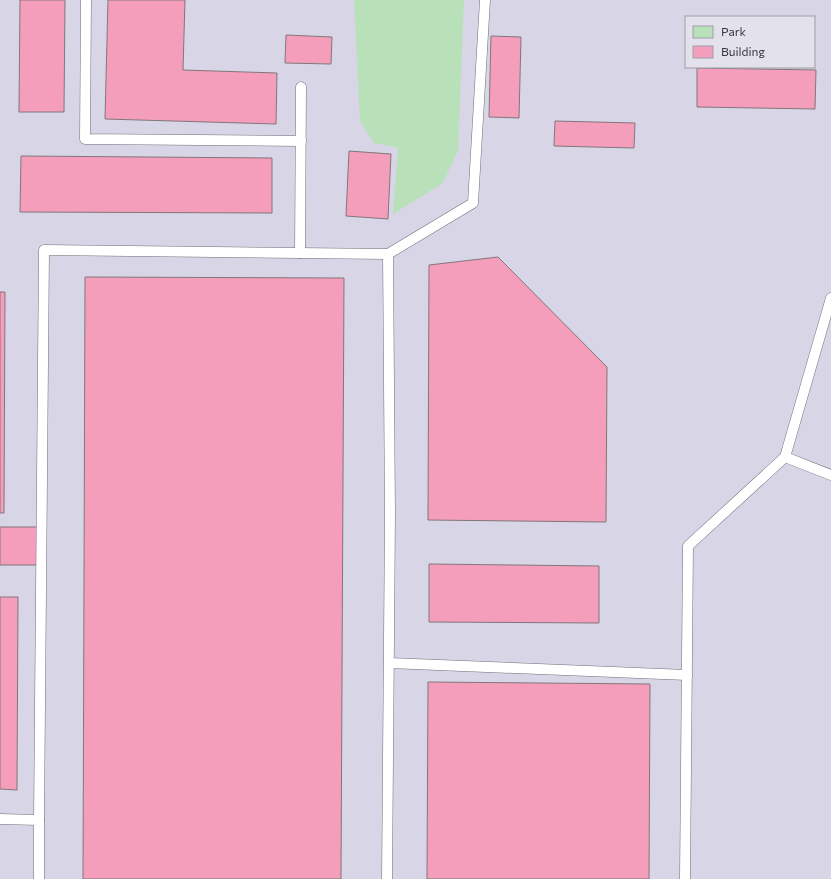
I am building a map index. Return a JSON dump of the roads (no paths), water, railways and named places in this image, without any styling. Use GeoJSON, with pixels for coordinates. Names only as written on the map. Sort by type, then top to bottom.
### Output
{"type":"FeatureCollection","features":[{"type":"Feature","properties":{"kind":"lane"},"geometry":{"type":"LineString","coordinates":[[86,0],[85,139],[301,141]]}},
{"type":"Feature","properties":{"kind":"lane"},"geometry":{"type":"LineString","coordinates":[[39,879],[44,250],[388,254],[472,203],[484,0]]}},
{"type":"Feature","properties":{"kind":"lane"},"geometry":{"type":"LineString","coordinates":[[300,252],[301,87]]}},
{"type":"Feature","properties":{"kind":"lane"},"geometry":{"type":"LineString","coordinates":[[387,879],[390,516],[388,254]]}},
{"type":"Feature","properties":{"kind":"lane"},"geometry":{"type":"LineString","coordinates":[[686,879],[688,546],[785,457],[831,298]]}},
{"type":"Feature","properties":{"kind":"lane"},"geometry":{"type":"LineString","coordinates":[[785,457],[831,475]]}},
{"type":"Feature","properties":{"kind":"lane"},"geometry":{"type":"LineString","coordinates":[[389,663],[687,676]]}},
{"type":"Feature","properties":{"kind":"lane"},"geometry":{"type":"LineString","coordinates":[[0,819],[39,820]]}}]}
